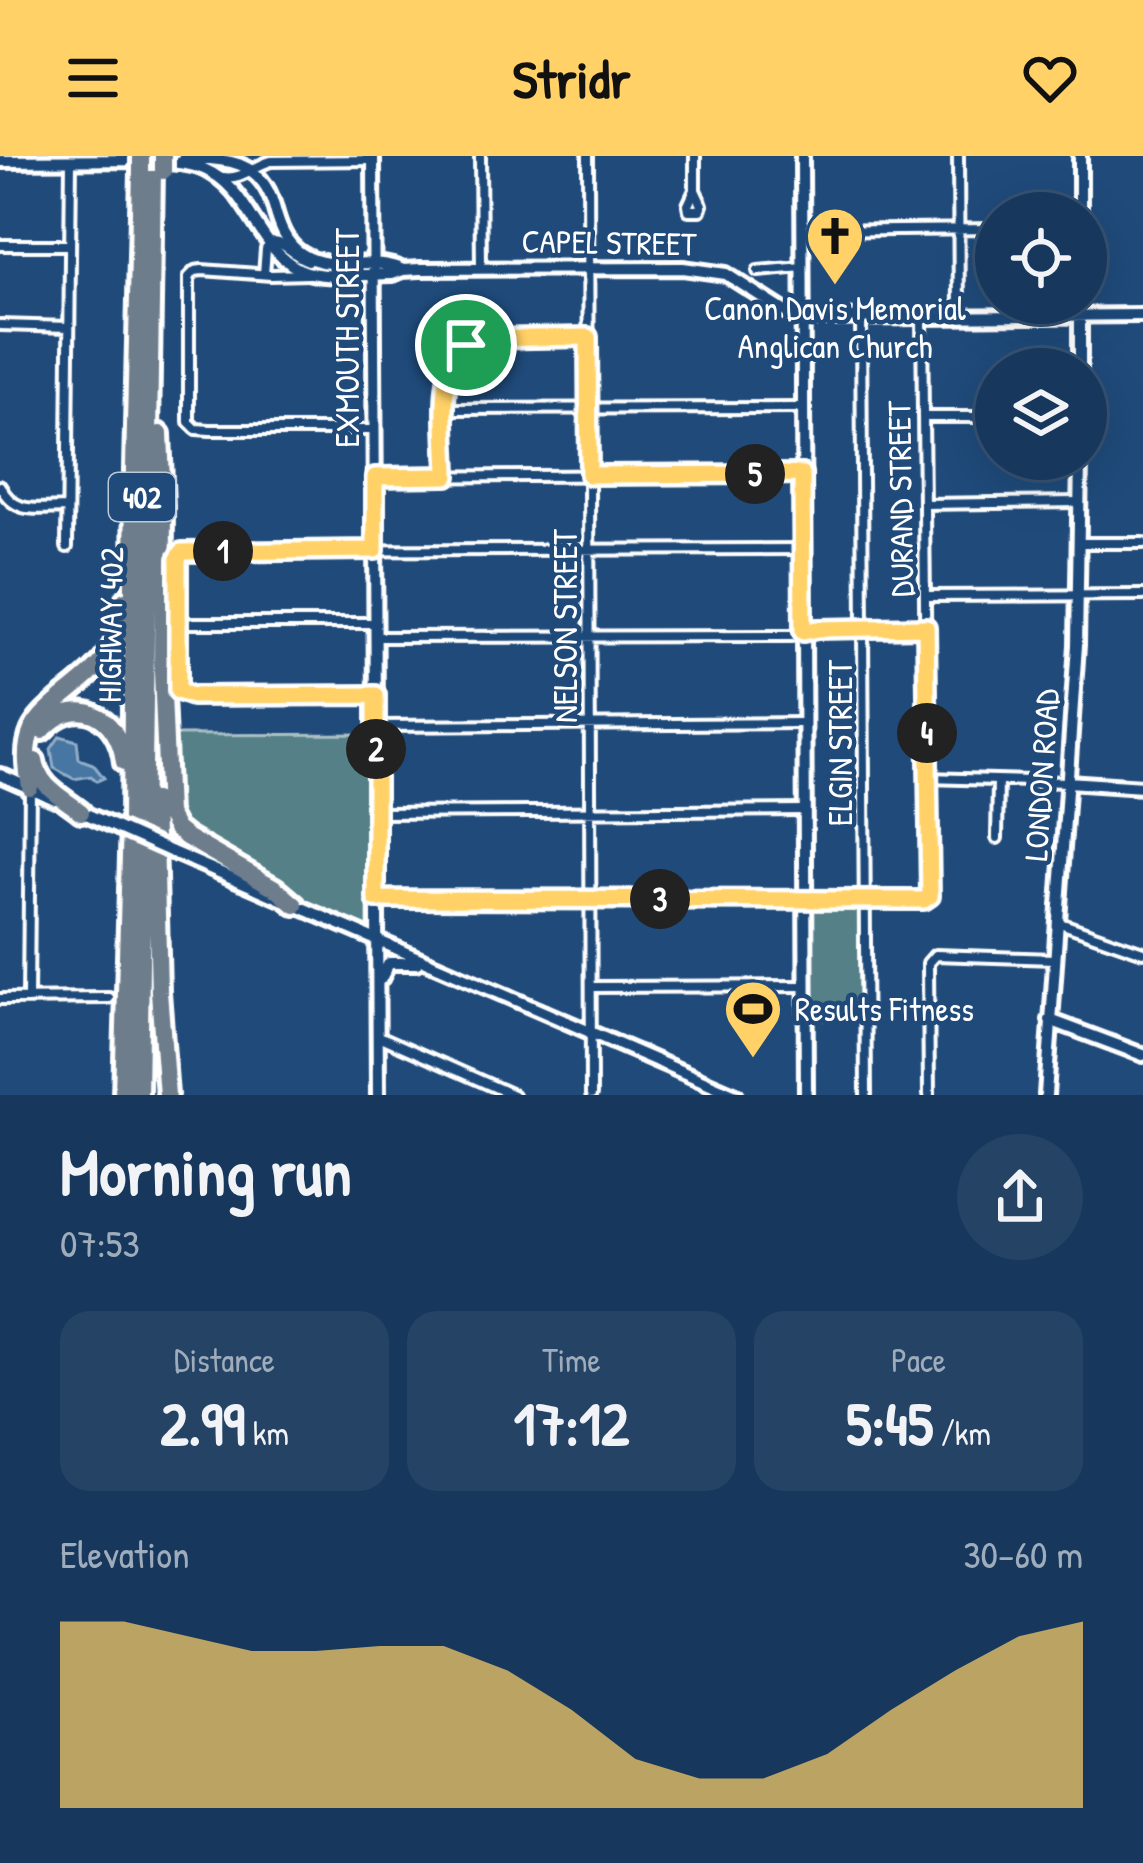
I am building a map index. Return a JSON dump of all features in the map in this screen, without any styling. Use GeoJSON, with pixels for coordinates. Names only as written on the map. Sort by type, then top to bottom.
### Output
{"type":"FeatureCollection","features":[{"type":"Feature","properties":{"kind":"highway","name":"HIGHWAY 402"},"geometry":{"type":"LineString","coordinates":[[150,163],[160,434],[150,1095]]}},
{"type":"Feature","properties":{"kind":"highway","name":"HIGHWAY 402"},"geometry":{"type":"LineString","coordinates":[[130,1095],[150,163]]}},
{"type":"Feature","properties":{"kind":"highway"},"geometry":{"type":"LineString","coordinates":[[29,787],[26,760],[33,729],[105,662],[121,630],[150,163]]}},
{"type":"Feature","properties":{"kind":"highway"},"geometry":{"type":"LineString","coordinates":[[160,434],[167,814],[186,837],[275,888],[295,905]]}},
{"type":"Feature","properties":{"kind":"highway"},"geometry":{"type":"LineString","coordinates":[[130,1095],[126,1025],[134,468]]}},
{"type":"Feature","properties":{"kind":"highway"},"geometry":{"type":"LineString","coordinates":[[81,812],[44,784],[35,758],[47,724],[76,712],[105,720],[121,743],[129,854]]}},
{"type":"Feature","properties":{"kind":"highway"},"geometry":{"type":"LineString","coordinates":[[154,800],[167,1095]]}},
{"type":"Feature","properties":{"kind":"main road"},"geometry":{"type":"LineString","coordinates":[[802,156],[806,1095]]}},
{"type":"Feature","properties":{"kind":"main road"},"geometry":{"type":"LineString","coordinates":[[1080,156],[1080,192]]}},
{"type":"Feature","properties":{"kind":"main road"},"geometry":{"type":"LineString","coordinates":[[0,161],[121,158],[195,166],[217,175]]}},
{"type":"Feature","properties":{"kind":"main road"},"geometry":{"type":"LineString","coordinates":[[150,163],[206,158],[236,163],[250,171],[267,189],[285,237],[319,268]]}},
{"type":"Feature","properties":{"kind":"main road","name":"EXMOUTH STREET"},"geometry":{"type":"LineString","coordinates":[[373,158],[378,1095]]}},
{"type":"Feature","properties":{"kind":"main road","name":"CAPEL STREET"},"geometry":{"type":"LineString","coordinates":[[217,175],[245,202],[270,244],[292,265],[374,269],[393,264],[403,270],[683,268],[726,274],[788,313],[802,316]]}},
{"type":"Feature","properties":{"kind":"main road"},"geometry":{"type":"LineString","coordinates":[[1107,312],[1143,315]]}},
{"type":"Feature","properties":{"kind":"main road"},"geometry":{"type":"LineString","coordinates":[[802,316],[975,316]]}},
{"type":"Feature","properties":{"kind":"main road","name":"LONDON ROAD"},"geometry":{"type":"LineString","coordinates":[[1046,1095],[1079,596],[1080,480]]}},
{"type":"Feature","properties":{"kind":"main road"},"geometry":{"type":"LineString","coordinates":[[0,775],[736,1095]]}},
{"type":"Feature","properties":{"kind":"main road"},"geometry":{"type":"LineString","coordinates":[[1067,782],[1143,787]]}},
{"type":"Feature","properties":{"kind":"main road"},"geometry":{"type":"LineString","coordinates":[[378,993],[389,962],[433,966]]}},
{"type":"Feature","properties":{"kind":"main road"},"geometry":{"type":"LineString","coordinates":[[1050,1020],[1143,1055]]}},
{"type":"Feature","properties":{"kind":"street"},"geometry":{"type":"LineString","coordinates":[[480,156],[482,268]]}},
{"type":"Feature","properties":{"kind":"street","name":"NELSON STREET"},"geometry":{"type":"LineString","coordinates":[[588,156],[591,1095]]}},
{"type":"Feature","properties":{"kind":"street"},"geometry":{"type":"LineString","coordinates":[[695,156],[695,190]]}},
{"type":"Feature","properties":{"kind":"street"},"geometry":{"type":"LineString","coordinates":[[958,156],[959,317]]}},
{"type":"Feature","properties":{"kind":"street"},"geometry":{"type":"LineString","coordinates":[[236,163],[373,158]]}},
{"type":"Feature","properties":{"kind":"street"},"geometry":{"type":"LineString","coordinates":[[67,547],[71,161]]}},
{"type":"Feature","properties":{"kind":"street"},"geometry":{"type":"LineString","coordinates":[[217,175],[238,178],[271,161]]}},
{"type":"Feature","properties":{"kind":"street"},"geometry":{"type":"LineString","coordinates":[[803,231],[975,230]]}},
{"type":"Feature","properties":{"kind":"street"},"geometry":{"type":"LineString","coordinates":[[264,274],[270,244]]}},
{"type":"Feature","properties":{"kind":"street"},"geometry":{"type":"LineString","coordinates":[[0,245],[70,245]]}},
{"type":"Feature","properties":{"kind":"street"},"geometry":{"type":"LineString","coordinates":[[758,272],[802,267]]}},
{"type":"Feature","properties":{"kind":"street","name":"CAPEL STREET"},"geometry":{"type":"LineString","coordinates":[[319,268],[192,274],[188,283],[187,416],[192,426],[210,430],[375,430]]}},
{"type":"Feature","properties":{"kind":"street","name":"DURAND STREET"},"geometry":{"type":"LineString","coordinates":[[865,898],[924,900],[930,896],[922,318]]}},
{"type":"Feature","properties":{"kind":"street","name":"ELGIN STREET"},"geometry":{"type":"LineString","coordinates":[[861,319],[866,1095]]}},
{"type":"Feature","properties":{"kind":"street"},"geometry":{"type":"LineString","coordinates":[[0,325],[69,327]]}},
{"type":"Feature","properties":{"kind":"street"},"geometry":{"type":"LineString","coordinates":[[447,476],[448,372],[456,354],[481,339],[588,337]]}},
{"type":"Feature","properties":{"kind":"street"},"geometry":{"type":"LineString","coordinates":[[446,409],[803,408]]}},
{"type":"Feature","properties":{"kind":"street"},"geometry":{"type":"LineString","coordinates":[[923,417],[975,417]]}},
{"type":"Feature","properties":{"kind":"street"},"geometry":{"type":"LineString","coordinates":[[375,477],[802,474]]}},
{"type":"Feature","properties":{"kind":"street"},"geometry":{"type":"LineString","coordinates":[[0,486],[14,505],[67,508]]}},
{"type":"Feature","properties":{"kind":"street"},"geometry":{"type":"LineString","coordinates":[[924,504],[1080,502]]}},
{"type":"Feature","properties":{"kind":"street"},"geometry":{"type":"LineString","coordinates":[[1080,543],[1143,543]]}},
{"type":"Feature","properties":{"kind":"street"},"geometry":{"type":"LineString","coordinates":[[376,695],[192,696],[178,691],[181,554],[803,549]]}},
{"type":"Feature","properties":{"kind":"street"},"geometry":{"type":"LineString","coordinates":[[925,596],[1143,595]]}},
{"type":"Feature","properties":{"kind":"street"},"geometry":{"type":"LineString","coordinates":[[178,623],[376,623]]}},
{"type":"Feature","properties":{"kind":"street"},"geometry":{"type":"LineString","coordinates":[[376,638],[791,636],[817,629],[926,627]]}},
{"type":"Feature","properties":{"kind":"street"},"geometry":{"type":"LineString","coordinates":[[376,726],[803,723]]}},
{"type":"Feature","properties":{"kind":"street"},"geometry":{"type":"LineString","coordinates":[[927,778],[1067,782]]}},
{"type":"Feature","properties":{"kind":"street"},"geometry":{"type":"LineString","coordinates":[[997,838],[998,781]]}},
{"type":"Feature","properties":{"kind":"street"},"geometry":{"type":"LineString","coordinates":[[28,999],[29,787]]}},
{"type":"Feature","properties":{"kind":"street"},"geometry":{"type":"LineString","coordinates":[[376,813],[804,810]]}},
{"type":"Feature","properties":{"kind":"street"},"geometry":{"type":"LineString","coordinates":[[376,899],[865,898]]}},
{"type":"Feature","properties":{"kind":"street"},"geometry":{"type":"LineString","coordinates":[[1057,922],[1143,952]]}},
{"type":"Feature","properties":{"kind":"street"},"geometry":{"type":"LineString","coordinates":[[929,1095],[928,963],[935,956],[1054,958]]}},
{"type":"Feature","properties":{"kind":"street"},"geometry":{"type":"LineString","coordinates":[[591,987],[806,986]]}},
{"type":"Feature","properties":{"kind":"street"},"geometry":{"type":"LineString","coordinates":[[0,999],[109,998]]}},
{"type":"Feature","properties":{"kind":"street"},"geometry":{"type":"LineString","coordinates":[[379,1036],[513,1095]]}},
{"type":"Feature","properties":{"kind":"green space"},"geometry":{"type":"Polygon","coordinates":[[[367,734],[368,928],[305,900],[201,841],[175,818],[171,735],[367,734]]]}},
{"type":"Feature","properties":{"kind":"green space"},"geometry":{"type":"Polygon","coordinates":[[[863,901],[863,1019],[813,1020],[812,902],[863,901]]]}},
{"type":"Feature","properties":{"kind":"water"},"geometry":{"type":"Polygon","coordinates":[[[60,736],[77,741],[79,759],[93,764],[104,778],[74,779],[54,768],[51,749],[60,736]]]}},
{"type":"Feature","properties":{"kind":"place","name":"Canon Davis Memorial Anglican Church"},"geometry":{"type":"Point","coordinates":[835,287]}},
{"type":"Feature","properties":{"kind":"place","name":"Results Fitness"},"geometry":{"type":"Point","coordinates":[753,1060]}},
{"type":"Feature","properties":{"kind":"route"},"geometry":{"type":"LineString","coordinates":[[588,337],[589,475],[802,474],[803,632],[926,627],[930,896],[924,900],[376,899],[376,695],[192,696],[178,691],[178,559],[182,552],[375,550],[375,477],[447,476],[448,372],[466,345],[481,339],[588,337]]}}]}
